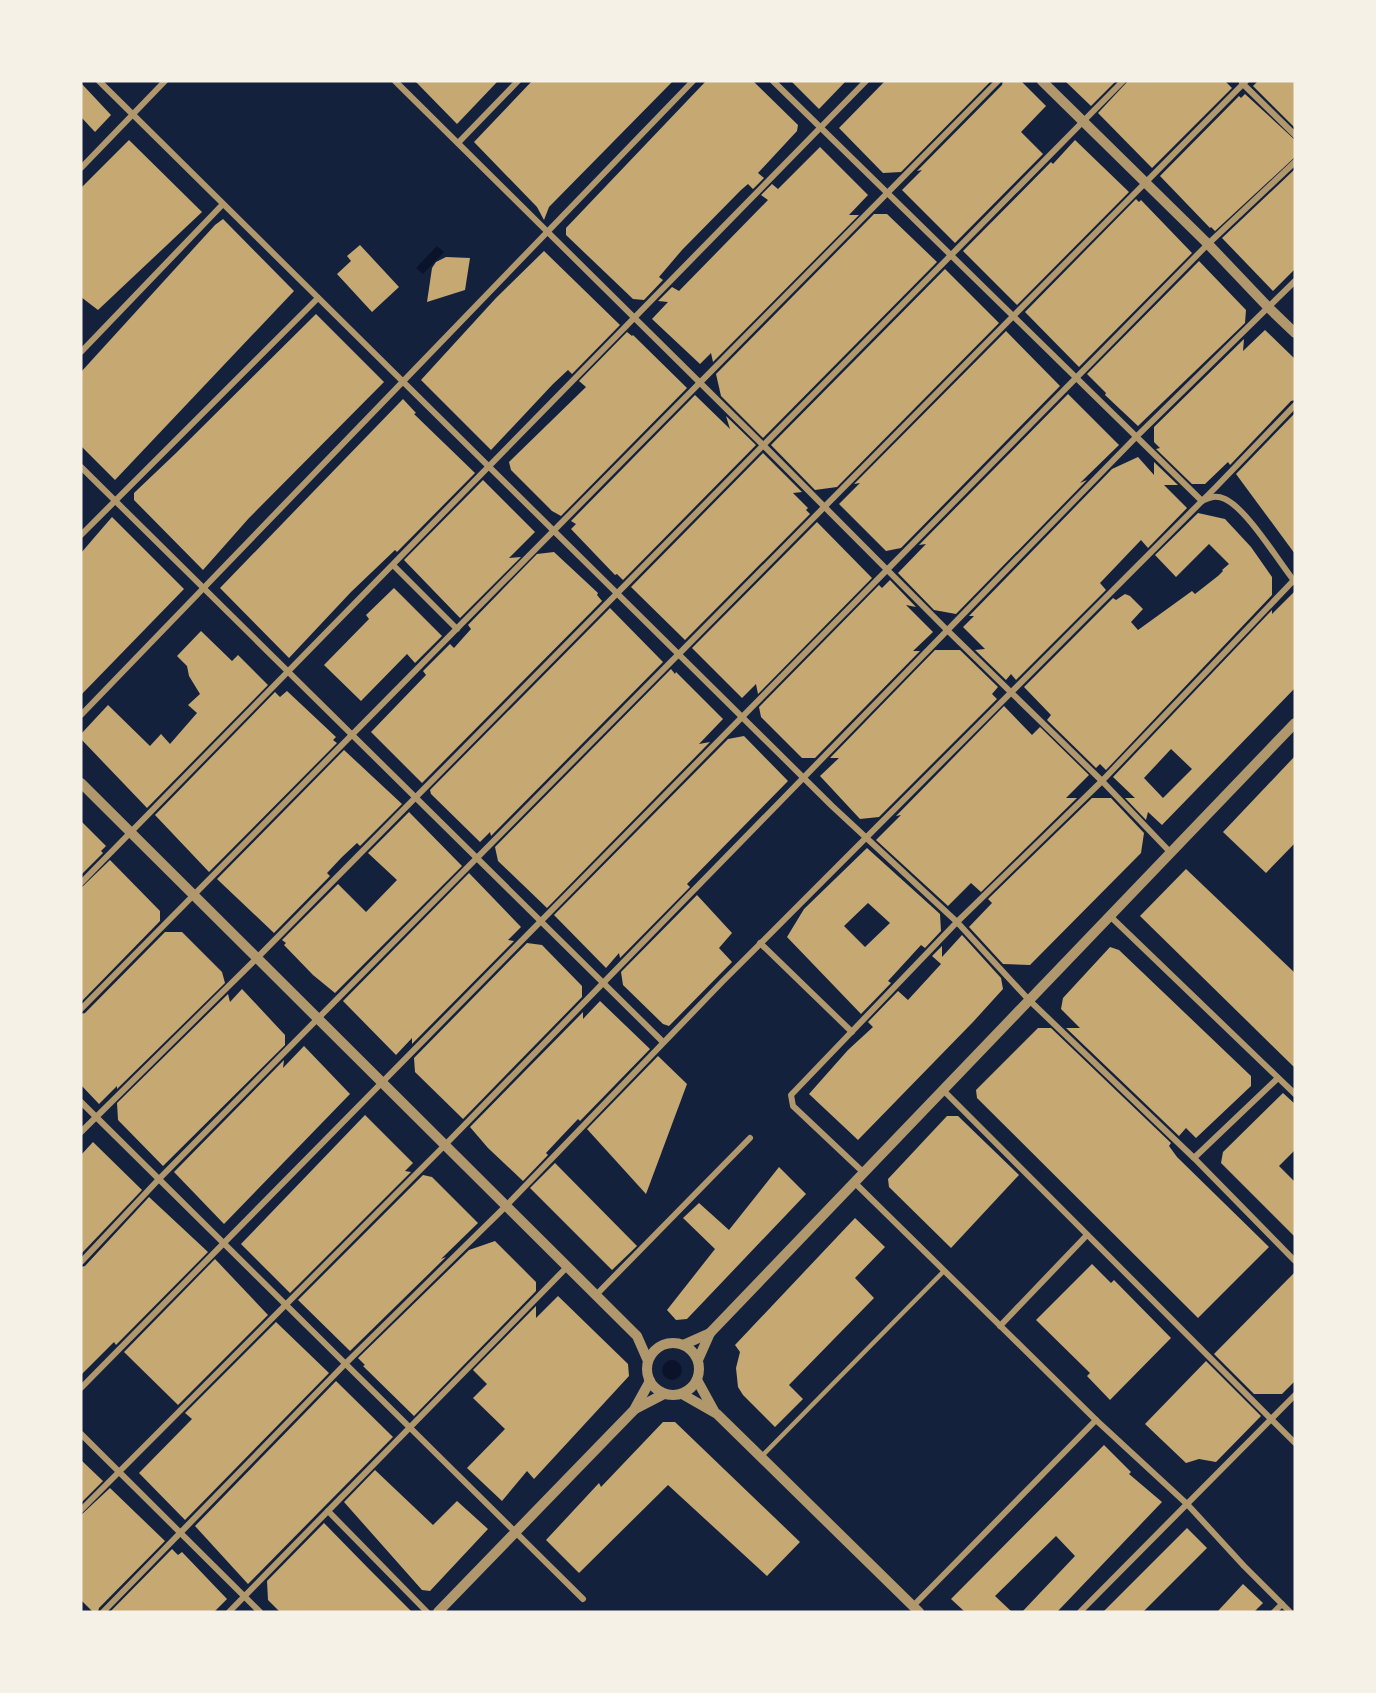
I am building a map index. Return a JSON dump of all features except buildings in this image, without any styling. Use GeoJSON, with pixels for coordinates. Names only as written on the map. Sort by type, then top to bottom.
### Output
{"type":"FeatureCollection","features":[{"type":"Feature","properties":{"kind":"street"},"geometry":{"type":"LineString","coordinates":[[99,81],[803,778],[957,922],[1029,1000],[1194,1158],[1295,1261]]}},
{"type":"Feature","properties":{"kind":"street"},"geometry":{"type":"LineString","coordinates":[[81,168],[165,81]]}},
{"type":"Feature","properties":{"kind":"street"},"geometry":{"type":"LineString","coordinates":[[394,81],[764,445],[946,629],[1102,781],[1171,853]]}},
{"type":"Feature","properties":{"kind":"street"},"geometry":{"type":"LineString","coordinates":[[458,143],[518,81]]}},
{"type":"Feature","properties":{"kind":"street"},"geometry":{"type":"LineString","coordinates":[[81,715],[693,81]]}},
{"type":"Feature","properties":{"kind":"street"},"geometry":{"type":"LineString","coordinates":[[773,81],[1202,501]]}},
{"type":"Feature","properties":{"kind":"street"},"geometry":{"type":"LineString","coordinates":[[81,883],[866,81]]}},
{"type":"Feature","properties":{"kind":"street"},"geometry":{"type":"LineString","coordinates":[[81,1009],[998,81]]}},
{"type":"Feature","properties":{"kind":"street"},"geometry":{"type":"LineString","coordinates":[[1042,81],[1295,333]]}},
{"type":"Feature","properties":{"kind":"street"},"geometry":{"type":"LineString","coordinates":[[81,1132],[416,798],[1123,81]]}},
{"type":"Feature","properties":{"kind":"street"},"geometry":{"type":"LineString","coordinates":[[81,1262],[159,1179],[1014,317],[1243,82],[1295,135]]}},
{"type":"Feature","properties":{"kind":"street"},"geometry":{"type":"LineString","coordinates":[[81,1388],[1208,244],[1295,162]]}},
{"type":"Feature","properties":{"kind":"street"},"geometry":{"type":"LineString","coordinates":[[81,352],[223,204]]}},
{"type":"Feature","properties":{"kind":"street"},"geometry":{"type":"LineString","coordinates":[[81,1510],[445,1145],[946,629],[1136,437],[1295,282]]}},
{"type":"Feature","properties":{"kind":"street"},"geometry":{"type":"LineString","coordinates":[[81,535],[318,298]]}},
{"type":"Feature","properties":{"kind":"street"},"geometry":{"type":"LineString","coordinates":[[103,1612],[345,1364],[506,1206],[760,943],[1295,405]]}},
{"type":"Feature","properties":{"kind":"street"},"geometry":{"type":"LineString","coordinates":[[81,467],[663,1042]]}},
{"type":"Feature","properties":{"kind":"street"},"geometry":{"type":"LineString","coordinates":[[864,1173],[793,1106],[791,1095],[957,922],[1102,781],[1294,581],[1262,536],[1235,506],[1224,499],[1212,496],[1202,501]]}},
{"type":"Feature","properties":{"kind":"street"},"geometry":{"type":"LineString","coordinates":[[393,564],[457,629]]}},
{"type":"Feature","properties":{"kind":"street"},"geometry":{"type":"LineString","coordinates":[[698,1360],[710,1333],[1295,723]]}},
{"type":"Feature","properties":{"kind":"street"},"geometry":{"type":"LineString","coordinates":[[81,783],[637,1336],[648,1362]]}},
{"type":"Feature","properties":{"kind":"street"},"geometry":{"type":"LineString","coordinates":[[1111,917],[1295,1094]]}},
{"type":"Feature","properties":{"kind":"street"},"geometry":{"type":"LineString","coordinates":[[760,943],[852,1032]]}},
{"type":"Feature","properties":{"kind":"street"},"geometry":{"type":"LineString","coordinates":[[1194,1158],[1278,1078]]}},
{"type":"Feature","properties":{"kind":"street"},"geometry":{"type":"LineString","coordinates":[[943,1090],[1295,1443]]}},
{"type":"Feature","properties":{"kind":"street"},"geometry":{"type":"LineString","coordinates":[[81,1102],[583,1599]]}},
{"type":"Feature","properties":{"kind":"street"},"geometry":{"type":"LineString","coordinates":[[596,1295],[750,1138]]}},
{"type":"Feature","properties":{"kind":"street"},"geometry":{"type":"LineString","coordinates":[[854,1182],[1096,1420],[1187,1504],[1290,1612]]}},
{"type":"Feature","properties":{"kind":"street"},"geometry":{"type":"LineString","coordinates":[[1000,1326],[1087,1235]]}},
{"type":"Feature","properties":{"kind":"street"},"geometry":{"type":"LineString","coordinates":[[229,1612],[567,1267]]}},
{"type":"Feature","properties":{"kind":"street"},"geometry":{"type":"LineString","coordinates":[[683,1345],[710,1333]]}},
{"type":"Feature","properties":{"kind":"street"},"geometry":{"type":"LineString","coordinates":[[637,1336],[662,1346]]}},
{"type":"Feature","properties":{"kind":"street"},"geometry":{"type":"LineString","coordinates":[[672,1343],[683,1345],[691,1350],[698,1360],[697,1380],[692,1388],[682,1394],[672,1396],[664,1394],[650,1381],[647,1372],[648,1362],[654,1351],[662,1346],[672,1343]]}},
{"type":"Feature","properties":{"kind":"street"},"geometry":{"type":"LineString","coordinates":[[697,1380],[714,1412]]}},
{"type":"Feature","properties":{"kind":"street"},"geometry":{"type":"LineString","coordinates":[[438,1612],[634,1410],[650,1381]]}},
{"type":"Feature","properties":{"kind":"street"},"geometry":{"type":"LineString","coordinates":[[634,1410],[664,1394]]}},
{"type":"Feature","properties":{"kind":"street"},"geometry":{"type":"LineString","coordinates":[[682,1394],[714,1412],[916,1609],[1096,1420]]}},
{"type":"Feature","properties":{"kind":"street"},"geometry":{"type":"LineString","coordinates":[[1080,1612],[1295,1395]]}},
{"type":"Feature","properties":{"kind":"street"},"geometry":{"type":"LineString","coordinates":[[81,1434],[260,1612]]}},
{"type":"Feature","properties":{"kind":"street"},"geometry":{"type":"LineString","coordinates":[[328,1511],[427,1612]]}},
{"type":"Feature","properties":{"kind":"street"},"geometry":{"type":"LineString","coordinates":[[1274,1612],[1282,1604]]}},
{"type":"Feature","properties":{"kind":"lane"},"geometry":{"type":"LineString","coordinates":[[761,1457],[944,1271]]}},
{"type":"Feature","properties":{"kind":"water"},"geometry":{"type":"Polygon","coordinates":[[[437,246],[444,252],[423,274],[416,268],[437,246]]]}},
{"type":"Feature","properties":{"kind":"water"},"geometry":{"type":"Polygon","coordinates":[[[672,1360],[679,1363],[682,1370],[679,1377],[672,1380],[665,1377],[662,1370],[665,1363],[672,1360]]]}}]}
